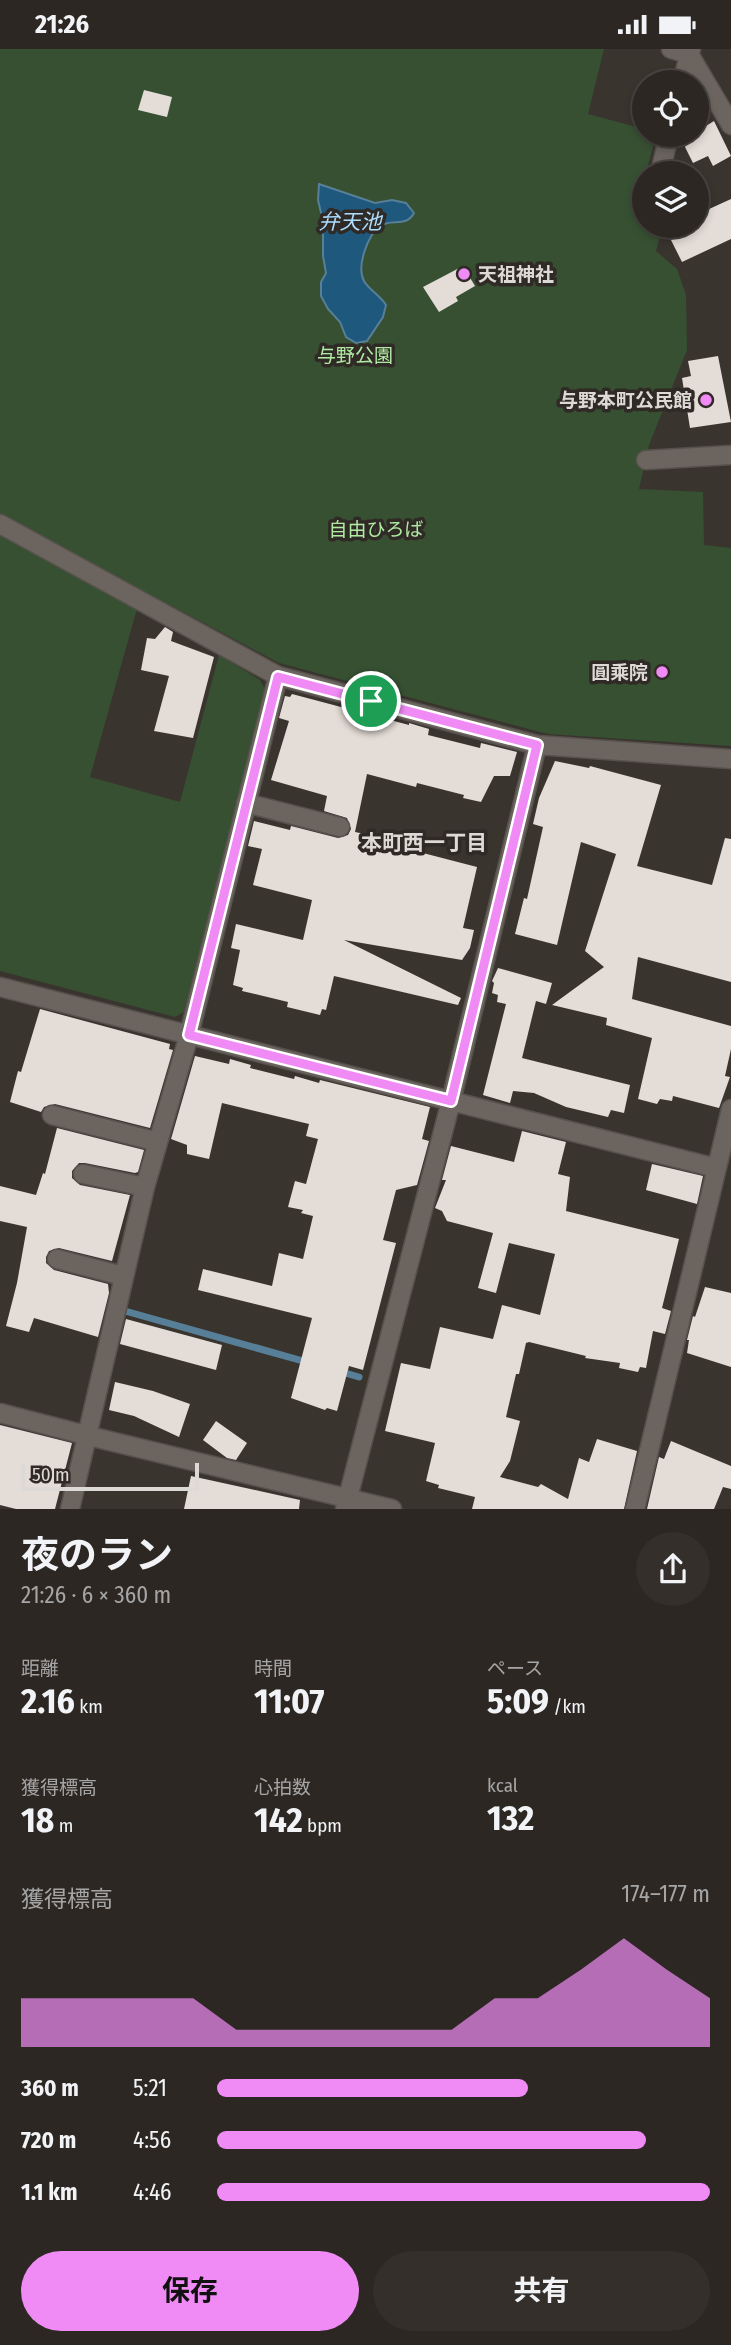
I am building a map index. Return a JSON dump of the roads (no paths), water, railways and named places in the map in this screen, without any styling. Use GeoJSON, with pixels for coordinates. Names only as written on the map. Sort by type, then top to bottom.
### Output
{"type":"FeatureCollection","features":[{"type":"Feature","properties":{"kind":"street"},"geometry":{"type":"LineString","coordinates":[[671,49],[690,51]]}},
{"type":"Feature","properties":{"kind":"street"},"geometry":{"type":"LineString","coordinates":[[685,70],[690,51]]}},
{"type":"Feature","properties":{"kind":"street"},"geometry":{"type":"LineString","coordinates":[[690,51],[731,125]]}},
{"type":"Feature","properties":{"kind":"street"},"geometry":{"type":"LineString","coordinates":[[646,460],[731,455]]}},
{"type":"Feature","properties":{"kind":"street"},"geometry":{"type":"LineString","coordinates":[[0,524],[278,677],[537,745],[731,759]]}},
{"type":"Feature","properties":{"kind":"street"},"geometry":{"type":"LineString","coordinates":[[70,1509],[145,1187],[189,1035],[278,677]]}},
{"type":"Feature","properties":{"kind":"street"},"geometry":{"type":"LineString","coordinates":[[347,1503],[451,1101],[537,745]]}},
{"type":"Feature","properties":{"kind":"street"},"geometry":{"type":"LineString","coordinates":[[246,803],[340,827]]}},
{"type":"Feature","properties":{"kind":"street"},"geometry":{"type":"LineString","coordinates":[[0,987],[716,1168]]}},
{"type":"Feature","properties":{"kind":"street"},"geometry":{"type":"LineString","coordinates":[[635,1509],[731,1109]]}},
{"type":"Feature","properties":{"kind":"street"},"geometry":{"type":"LineString","coordinates":[[52,1115],[158,1142]]}},
{"type":"Feature","properties":{"kind":"street"},"geometry":{"type":"LineString","coordinates":[[83,1174],[145,1187]]}},
{"type":"Feature","properties":{"kind":"street"},"geometry":{"type":"LineString","coordinates":[[57,1259],[123,1276]]}},
{"type":"Feature","properties":{"kind":"street"},"geometry":{"type":"LineString","coordinates":[[0,1413],[347,1503],[392,1509]]}},
{"type":"Feature","properties":{"kind":"water","name":"弁天池"},"geometry":{"type":"Polygon","coordinates":[[[319,184],[375,203],[392,200],[406,203],[414,213],[403,222],[380,226],[371,236],[364,251],[361,267],[364,281],[386,305],[383,317],[367,341],[356,343],[346,337],[340,322],[321,296],[321,282],[326,273],[323,221],[318,200],[319,184]]]}},
{"type":"Feature","properties":{"kind":"waterway"},"geometry":{"type":"LineString","coordinates":[[125,1311],[310,1363]]}},
{"type":"Feature","properties":{"kind":"waterway"},"geometry":{"type":"LineString","coordinates":[[338,1371],[359,1377]]}},
{"type":"Feature","properties":{"kind":"place","name":"天祖神社"},"geometry":{"type":"Point","coordinates":[464,274]}},
{"type":"Feature","properties":{"kind":"place","name":"与野本町公民館"},"geometry":{"type":"Point","coordinates":[706,400]}},
{"type":"Feature","properties":{"kind":"place","name":"圓乘院"},"geometry":{"type":"Point","coordinates":[662,672]}},
{"type":"Feature","properties":{"kind":"district","name":"本町西一丁目"},"geometry":{"type":"Point","coordinates":[424,843]}},
{"type":"Feature","properties":{"kind":"park label","name":"与野公園"},"geometry":{"type":"Point","coordinates":[355,355]}},
{"type":"Feature","properties":{"kind":"park label","name":"自由ひろば"},"geometry":{"type":"Point","coordinates":[376,529]}}]}
